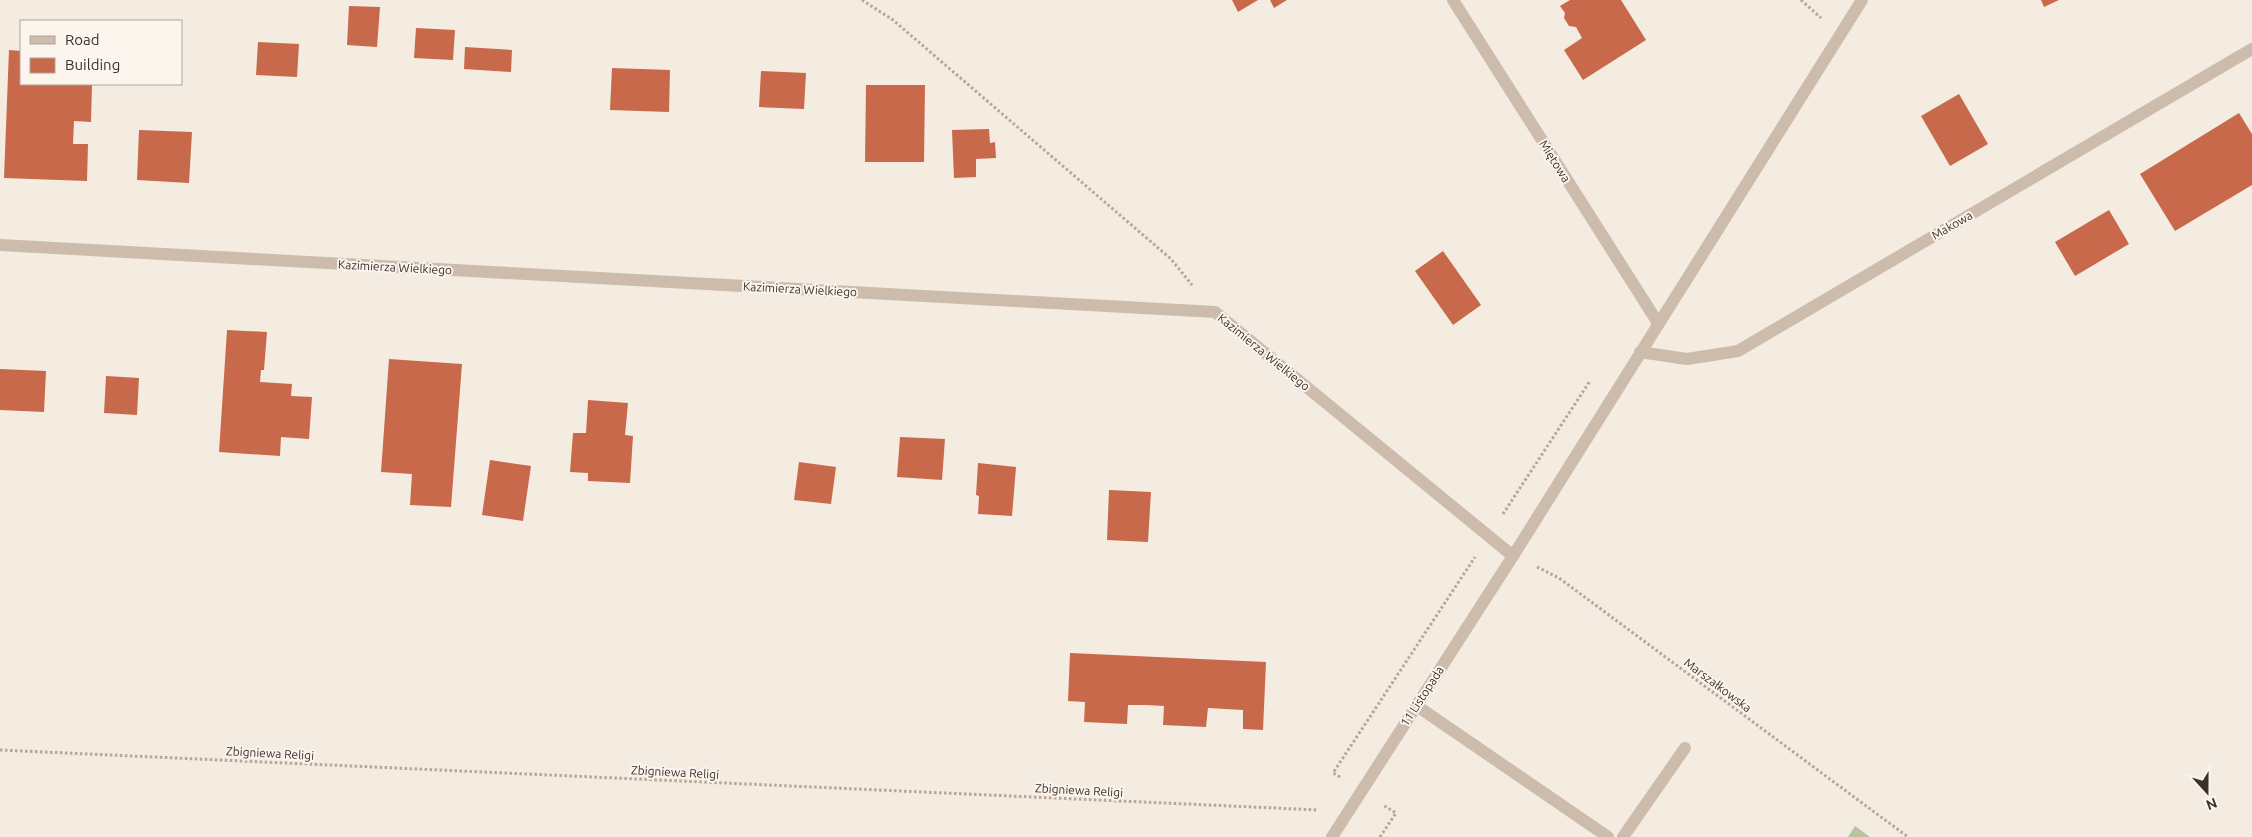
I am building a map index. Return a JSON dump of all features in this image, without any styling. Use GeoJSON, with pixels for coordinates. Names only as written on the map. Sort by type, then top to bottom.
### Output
{"type":"FeatureCollection","features":[{"type":"Feature","properties":{"kind":"street","name":"Miętowa"},"geometry":{"type":"LineString","coordinates":[[1453,0],[1658,323]]}},
{"type":"Feature","properties":{"kind":"street","name":"11 Listopada"},"geometry":{"type":"LineString","coordinates":[[1332,837],[1512,556],[1862,0]]}},
{"type":"Feature","properties":{"kind":"street","name":"Makowa"},"geometry":{"type":"LineString","coordinates":[[1640,352],[1687,359],[1738,351],[2252,49]]}},
{"type":"Feature","properties":{"kind":"street","name":"Kazimierza Wielkiego"},"geometry":{"type":"LineString","coordinates":[[0,245],[1215,312],[1512,556]]}},
{"type":"Feature","properties":{"kind":"street"},"geometry":{"type":"LineString","coordinates":[[1416,706],[1608,837]]}},
{"type":"Feature","properties":{"kind":"street"},"geometry":{"type":"LineString","coordinates":[[1623,837],[1684,748]]}},
{"type":"Feature","properties":{"kind":"path"},"geometry":{"type":"LineString","coordinates":[[862,0],[893,20],[1171,260],[1215,312]]}},
{"type":"Feature","properties":{"kind":"path"},"geometry":{"type":"LineString","coordinates":[[1824,20],[1828,14]]}},
{"type":"Feature","properties":{"kind":"path"},"geometry":{"type":"LineString","coordinates":[[1333,773],[1595,373]]}},
{"type":"Feature","properties":{"kind":"path","name":"Marszałkowska"},"geometry":{"type":"LineString","coordinates":[[1512,556],[1560,578],[1908,837]]}},
{"type":"Feature","properties":{"kind":"path","name":"Zbigniewa Religi"},"geometry":{"type":"LineString","coordinates":[[0,750],[1349,811]]}},
{"type":"Feature","properties":{"kind":"path"},"geometry":{"type":"LineString","coordinates":[[1380,837],[1396,813]]}},
{"type":"Feature","properties":{"kind":"green space"},"geometry":{"type":"Polygon","coordinates":[[[1855,826],[1870,837],[1848,837],[1855,826]]]}},
{"type":"Feature","properties":{"kind":"building"},"geometry":{"type":"Polygon","coordinates":[[[1232,0],[1258,0],[1238,12],[1232,0]]]}},
{"type":"Feature","properties":{"kind":"building"},"geometry":{"type":"Polygon","coordinates":[[[1270,0],[1287,0],[1274,8],[1270,0]]]}},
{"type":"Feature","properties":{"kind":"building"},"geometry":{"type":"Polygon","coordinates":[[[1570,0],[1621,0],[1646,40],[1583,80],[1564,50],[1582,38],[1576,27],[1569,26],[1564,18],[1565,13],[1560,6],[1570,0]]]}},
{"type":"Feature","properties":{"kind":"building"},"geometry":{"type":"Polygon","coordinates":[[[2041,0],[2059,0],[2044,7],[2041,0]]]}},
{"type":"Feature","properties":{"kind":"building"},"geometry":{"type":"Polygon","coordinates":[[[349,6],[380,7],[377,47],[347,45],[349,6]]]}},
{"type":"Feature","properties":{"kind":"building"},"geometry":{"type":"Polygon","coordinates":[[[416,28],[455,30],[453,60],[414,58],[416,28]]]}},
{"type":"Feature","properties":{"kind":"building"},"geometry":{"type":"Polygon","coordinates":[[[258,42],[299,44],[297,77],[256,75],[258,42]]]}},
{"type":"Feature","properties":{"kind":"building"},"geometry":{"type":"Polygon","coordinates":[[[465,47],[512,50],[511,72],[464,69],[465,47]]]}},
{"type":"Feature","properties":{"kind":"building"},"geometry":{"type":"Polygon","coordinates":[[[9,50],[20,51],[20,85],[92,85],[91,122],[74,121],[73,144],[88,144],[87,181],[4,178],[9,50]]]}},
{"type":"Feature","properties":{"kind":"building"},"geometry":{"type":"Polygon","coordinates":[[[612,68],[670,70],[669,112],[610,110],[612,68]]]}},
{"type":"Feature","properties":{"kind":"building"},"geometry":{"type":"Polygon","coordinates":[[[761,71],[806,73],[804,109],[759,107],[761,71]]]}},
{"type":"Feature","properties":{"kind":"building"},"geometry":{"type":"Polygon","coordinates":[[[866,85],[925,85],[924,162],[865,162],[866,85]]]}},
{"type":"Feature","properties":{"kind":"building"},"geometry":{"type":"Polygon","coordinates":[[[1959,94],[1988,144],[1950,166],[1921,116],[1959,94]]]}},
{"type":"Feature","properties":{"kind":"building"},"geometry":{"type":"Polygon","coordinates":[[[2239,113],[2252,134],[2252,185],[2175,231],[2140,174],[2239,113]]]}},
{"type":"Feature","properties":{"kind":"building"},"geometry":{"type":"Polygon","coordinates":[[[989,129],[990,143],[995,142],[996,158],[976,159],[976,177],[954,178],[952,130],[989,129]]]}},
{"type":"Feature","properties":{"kind":"building"},"geometry":{"type":"Polygon","coordinates":[[[139,130],[192,132],[189,183],[137,180],[139,130]]]}},
{"type":"Feature","properties":{"kind":"building"},"geometry":{"type":"Polygon","coordinates":[[[2109,210],[2129,244],[2075,276],[2055,242],[2109,210]]]}},
{"type":"Feature","properties":{"kind":"building"},"geometry":{"type":"Polygon","coordinates":[[[1443,251],[1481,305],[1453,325],[1415,271],[1443,251]]]}},
{"type":"Feature","properties":{"kind":"building"},"geometry":{"type":"Polygon","coordinates":[[[227,330],[267,332],[264,370],[261,370],[260,382],[292,384],[291,396],[312,397],[309,439],[281,437],[280,456],[219,452],[227,330]]]}},
{"type":"Feature","properties":{"kind":"building"},"geometry":{"type":"Polygon","coordinates":[[[389,359],[462,364],[451,507],[410,505],[412,474],[381,472],[389,359]]]}},
{"type":"Feature","properties":{"kind":"building"},"geometry":{"type":"Polygon","coordinates":[[[0,369],[46,371],[44,412],[0,410],[0,369]]]}},
{"type":"Feature","properties":{"kind":"building"},"geometry":{"type":"Polygon","coordinates":[[[106,376],[139,378],[137,415],[104,413],[106,376]]]}},
{"type":"Feature","properties":{"kind":"building"},"geometry":{"type":"Polygon","coordinates":[[[588,400],[628,403],[625,435],[633,436],[630,483],[588,481],[588,473],[570,472],[573,433],[586,433],[588,400]]]}},
{"type":"Feature","properties":{"kind":"building"},"geometry":{"type":"Polygon","coordinates":[[[900,437],[945,439],[942,480],[897,477],[900,437]]]}},
{"type":"Feature","properties":{"kind":"building"},"geometry":{"type":"Polygon","coordinates":[[[490,460],[531,466],[523,521],[482,515],[490,460]]]}},
{"type":"Feature","properties":{"kind":"building"},"geometry":{"type":"Polygon","coordinates":[[[799,462],[836,467],[831,504],[794,500],[799,462]]]}},
{"type":"Feature","properties":{"kind":"building"},"geometry":{"type":"Polygon","coordinates":[[[978,463],[1016,467],[1012,516],[978,514],[979,496],[976,495],[978,463]]]}},
{"type":"Feature","properties":{"kind":"building"},"geometry":{"type":"Polygon","coordinates":[[[1109,490],[1151,492],[1148,542],[1107,540],[1109,490]]]}},
{"type":"Feature","properties":{"kind":"building"},"geometry":{"type":"Polygon","coordinates":[[[1070,653],[1266,662],[1263,730],[1243,729],[1243,710],[1208,708],[1206,727],[1163,725],[1164,706],[1146,705],[1128,705],[1127,724],[1084,722],[1085,702],[1068,701],[1070,653]]]}}]}
